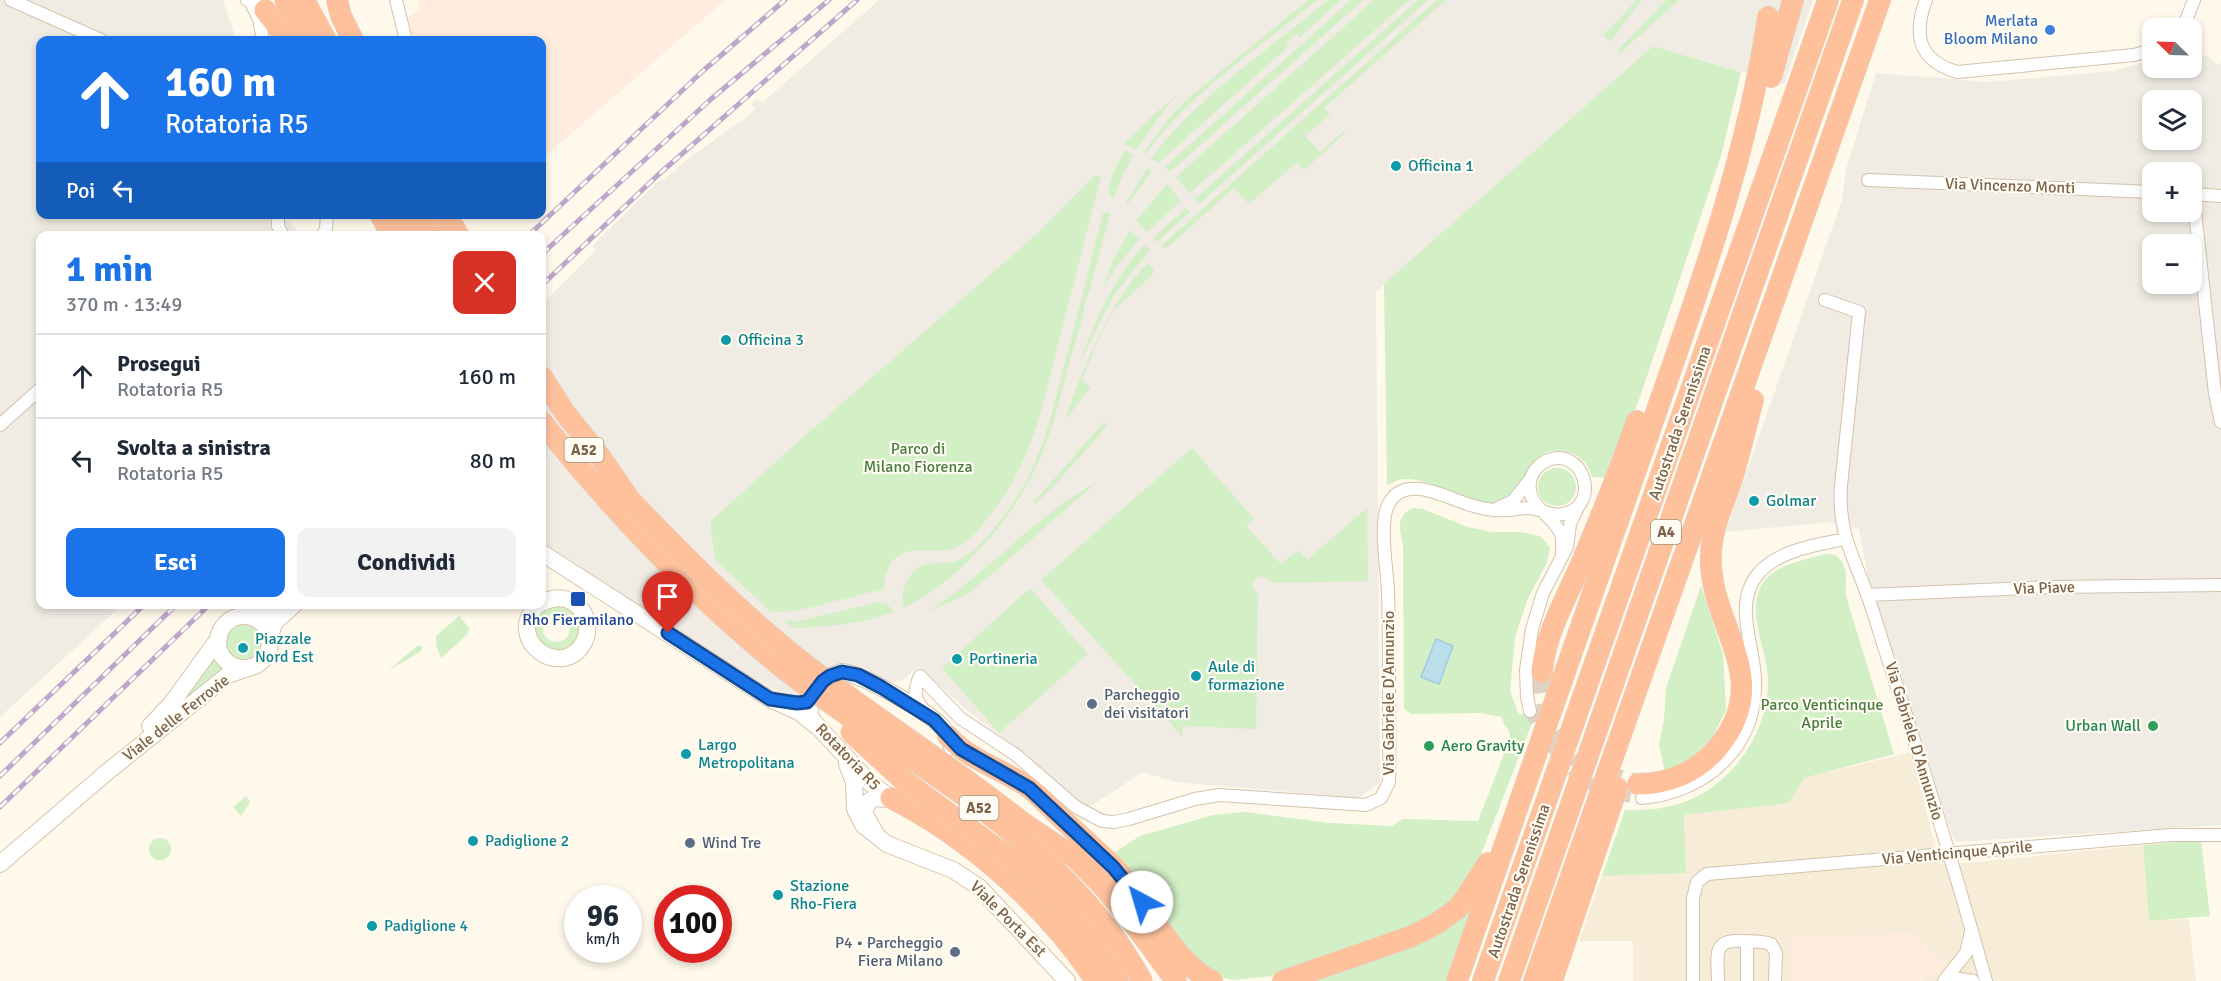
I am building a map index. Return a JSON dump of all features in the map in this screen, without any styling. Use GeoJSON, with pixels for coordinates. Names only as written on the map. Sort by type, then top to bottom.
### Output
{"type":"FeatureCollection","features":[{"type":"Feature","properties":{"kind":"highway"},"geometry":{"type":"LineString","coordinates":[[285,0],[305,36]]}},
{"type":"Feature","properties":{"kind":"highway"},"geometry":{"type":"LineString","coordinates":[[304,0],[324,36]]}},
{"type":"Feature","properties":{"kind":"highway"},"geometry":{"type":"LineString","coordinates":[[337,0],[350,36]]}},
{"type":"Feature","properties":{"kind":"highway"},"geometry":{"type":"LineString","coordinates":[[1679,347],[1709,272],[1748,162],[1793,0]]}},
{"type":"Feature","properties":{"kind":"highway","name":"Autostrada Serenissima"},"geometry":{"type":"LineString","coordinates":[[1483,981],[1828,0]]}},
{"type":"Feature","properties":{"kind":"highway","name":"Autostrada Serenissima"},"geometry":{"type":"LineString","coordinates":[[1509,981],[1853,0]]}},
{"type":"Feature","properties":{"kind":"highway"},"geometry":{"type":"LineString","coordinates":[[1551,967],[1880,0]]}},
{"type":"Feature","properties":{"kind":"highway"},"geometry":{"type":"LineString","coordinates":[[1535,981],[1551,967],[1895,0]]}},
{"type":"Feature","properties":{"kind":"highway"},"geometry":{"type":"LineString","coordinates":[[253,4],[284,36]]}},
{"type":"Feature","properties":{"kind":"highway"},"geometry":{"type":"LineString","coordinates":[[1457,981],[1679,347],[1733,181],[1761,64],[1770,9]]}},
{"type":"Feature","properties":{"kind":"highway"},"geometry":{"type":"LineString","coordinates":[[1542,672],[1545,651],[1553,627],[1629,446],[1745,113],[1770,9]]}},
{"type":"Feature","properties":{"kind":"highway"},"geometry":{"type":"LineString","coordinates":[[546,383],[560,406],[599,455],[630,500]]}},
{"type":"Feature","properties":{"kind":"highway"},"geometry":{"type":"LineString","coordinates":[[1640,791],[1692,770],[1701,763],[1724,739],[1738,709],[1742,682],[1740,664],[1714,586],[1711,554],[1714,532],[1732,478],[1753,400]]}},
{"type":"Feature","properties":{"kind":"highway","name":"A52"},"geometry":{"type":"LineString","coordinates":[[546,402],[575,440],[630,500],[716,587],[784,647],[855,702],[973,785],[1023,823],[1065,860],[1114,912],[1143,952],[1160,981]]}},
{"type":"Feature","properties":{"kind":"highway","name":"A52"},"geometry":{"type":"LineString","coordinates":[[546,427],[601,494],[666,563],[732,625],[841,713],[952,788],[1018,837],[1069,884],[1101,918],[1128,956],[1142,981]]}},
{"type":"Feature","properties":{"kind":"highway"},"geometry":{"type":"LineString","coordinates":[[546,442],[556,455],[601,494]]}},
{"type":"Feature","properties":{"kind":"highway"},"geometry":{"type":"LineString","coordinates":[[783,668],[828,715],[856,735],[892,772],[1022,867],[1089,937],[1118,981]]}},
{"type":"Feature","properties":{"kind":"highway"},"geometry":{"type":"LineString","coordinates":[[1283,981],[1424,931],[1448,917],[1458,908],[1485,868],[1517,782],[1558,690]]}},
{"type":"Feature","properties":{"kind":"highway"},"geometry":{"type":"LineString","coordinates":[[941,728],[961,749],[1029,788],[1113,867],[1142,902],[1181,957],[1200,976],[1212,981]]}},
{"type":"Feature","properties":{"kind":"highway"},"geometry":{"type":"LineString","coordinates":[[891,798],[933,823],[1015,887],[1062,935],[1096,981]]}},
{"type":"Feature","properties":{"kind":"highway"},"geometry":{"type":"LineString","coordinates":[[1023,823],[1074,857],[1102,885],[1176,981]]}},
{"type":"Feature","properties":{"kind":"street"},"geometry":{"type":"LineString","coordinates":[[11,0],[92,36]]}},
{"type":"Feature","properties":{"kind":"street"},"geometry":{"type":"LineString","coordinates":[[253,4],[284,13],[303,9],[320,0]]}},
{"type":"Feature","properties":{"kind":"street"},"geometry":{"type":"LineString","coordinates":[[396,0],[405,36]]}},
{"type":"Feature","properties":{"kind":"street"},"geometry":{"type":"LineString","coordinates":[[1926,0],[1919,22],[1920,41],[1931,59],[1957,72],[2142,52]]}},
{"type":"Feature","properties":{"kind":"street"},"geometry":{"type":"LineString","coordinates":[[2187,18],[2194,0]]}},
{"type":"Feature","properties":{"kind":"street"},"geometry":{"type":"LineString","coordinates":[[253,4],[262,36]]}},
{"type":"Feature","properties":{"kind":"street","name":"Via Vincenzo Monti"},"geometry":{"type":"LineString","coordinates":[[1868,180],[2142,192]]}},
{"type":"Feature","properties":{"kind":"street"},"geometry":{"type":"LineString","coordinates":[[2202,194],[2221,195]]}},
{"type":"Feature","properties":{"kind":"street"},"geometry":{"type":"LineString","coordinates":[[2195,222],[2215,393],[2221,422]]}},
{"type":"Feature","properties":{"kind":"street","name":"Via Gabriele D'Annunzio"},"geometry":{"type":"LineString","coordinates":[[1826,300],[1859,312],[1840,486],[1839,510],[1845,538],[1867,596],[1972,928],[1986,981]]}},
{"type":"Feature","properties":{"kind":"street"},"geometry":{"type":"LineString","coordinates":[[0,425],[36,393]]}},
{"type":"Feature","properties":{"kind":"street"},"geometry":{"type":"LineString","coordinates":[[1530,711],[1526,670],[1532,629],[1540,602],[1562,557],[1569,539],[1570,524],[1583,500],[1586,483],[1579,468],[1565,459],[1548,460],[1534,470],[1530,494],[1535,504],[1560,532],[1563,543],[1562,557]]}},
{"type":"Feature","properties":{"kind":"street"},"geometry":{"type":"LineString","coordinates":[[1494,510],[1513,501],[1531,478]]}},
{"type":"Feature","properties":{"kind":"street","name":"Via Gabriele D'Annunzio"},"geometry":{"type":"LineString","coordinates":[[920,676],[960,718],[1016,754],[1076,807],[1102,821],[1114,822],[1129,819],[1188,801],[1219,795],[1360,806],[1372,804],[1384,795],[1389,782],[1388,593],[1385,531],[1389,505],[1400,492],[1420,488],[1472,506],[1494,510],[1529,508],[1544,512]]}},
{"type":"Feature","properties":{"kind":"street"},"geometry":{"type":"LineString","coordinates":[[1544,512],[1565,514],[1578,507]]}},
{"type":"Feature","properties":{"kind":"street"},"geometry":{"type":"LineString","coordinates":[[1640,791],[1676,792],[1702,780],[1718,768],[1743,735],[1754,700],[1756,681],[1746,620],[1746,600],[1753,580],[1759,572],[1774,561],[1789,554],[1845,538]]}},
{"type":"Feature","properties":{"kind":"street"},"geometry":{"type":"LineString","coordinates":[[546,562],[557,569],[567,571],[650,621],[770,699],[799,712],[815,725]]}},
{"type":"Feature","properties":{"kind":"street","name":"Via Piave"},"geometry":{"type":"LineString","coordinates":[[1867,596],[2053,587],[2221,585]]}},
{"type":"Feature","properties":{"kind":"street"},"geometry":{"type":"LineString","coordinates":[[265,609],[260,613],[247,613],[226,624],[219,638],[219,651],[227,662],[239,668],[248,668],[256,666],[268,654],[267,620],[275,609]]}},
{"type":"Feature","properties":{"kind":"street"},"geometry":{"type":"LineString","coordinates":[[268,633],[274,623],[289,609]]}},
{"type":"Feature","properties":{"kind":"street"},"geometry":{"type":"LineString","coordinates":[[247,613],[256,619],[268,633]]}},
{"type":"Feature","properties":{"kind":"street","name":"Viale delle Ferrovie"},"geometry":{"type":"LineString","coordinates":[[106,773],[171,704],[219,638]]}},
{"type":"Feature","properties":{"kind":"street","name":"Viale delle Ferrovie"},"geometry":{"type":"LineString","coordinates":[[0,864],[106,773],[228,675],[248,668]]}},
{"type":"Feature","properties":{"kind":"street"},"geometry":{"type":"LineString","coordinates":[[770,699],[801,704],[811,698],[823,681],[842,672],[858,675],[881,687],[941,728]]}},
{"type":"Feature","properties":{"kind":"street"},"geometry":{"type":"LineString","coordinates":[[881,687],[900,690],[920,676]]}},
{"type":"Feature","properties":{"kind":"street"},"geometry":{"type":"LineString","coordinates":[[920,676],[915,689],[916,699],[941,728]]}},
{"type":"Feature","properties":{"kind":"street","name":"Rotatoria R5"},"geometry":{"type":"LineString","coordinates":[[811,698],[810,716],[815,725],[876,788],[891,798],[906,800],[919,798],[928,795],[940,784],[952,758],[952,750],[941,728]]}},
{"type":"Feature","properties":{"kind":"street","name":"Viale Porta Est"},"geometry":{"type":"LineString","coordinates":[[844,755],[854,782],[854,803],[857,815],[863,825],[894,847],[961,874],[979,887],[1067,981]]}},
{"type":"Feature","properties":{"kind":"street"},"geometry":{"type":"LineString","coordinates":[[877,836],[865,816],[864,809],[871,799],[891,798]]}},
{"type":"Feature","properties":{"kind":"street","name":"Via Venticinque Aprile"},"geometry":{"type":"LineString","coordinates":[[1693,981],[1693,898],[1697,882],[1707,874],[2171,836],[2221,836]]}},
{"type":"Feature","properties":{"kind":"street"},"geometry":{"type":"LineString","coordinates":[[1944,981],[1966,953],[1972,928]]}},
{"type":"Feature","properties":{"kind":"street"},"geometry":{"type":"LineString","coordinates":[[1718,981],[1718,950],[1721,944],[1729,940],[1771,944],[1775,949],[1775,981]]}},
{"type":"Feature","properties":{"kind":"street"},"geometry":{"type":"LineString","coordinates":[[1747,941],[1747,981]]}},
{"type":"Feature","properties":{"kind":"street"},"geometry":{"type":"LineString","coordinates":[[1944,981],[1954,978],[1973,981]]}},
{"type":"Feature","properties":{"kind":"shaded area"},"geometry":{"type":"Polygon","coordinates":[[[0,0],[223,0],[235,36],[36,36],[36,219],[285,219],[296,231],[36,231],[36,609],[118,609],[0,717],[0,0]]]}},
{"type":"Feature","properties":{"kind":"shaded area"},"geometry":{"type":"Polygon","coordinates":[[[418,0],[725,0],[546,156],[546,36],[413,36],[408,16],[420,11],[418,0]]]}},
{"type":"Feature","properties":{"kind":"shaded area"},"geometry":{"type":"Polygon","coordinates":[[[879,0],[1813,0],[1784,84],[1653,46],[1376,292],[1380,782],[1359,798],[1175,782],[1143,772],[1086,809],[1013,745],[969,712],[919,667],[901,681],[894,682],[884,680],[861,668],[847,665],[804,696],[790,699],[569,562],[546,545],[546,300],[596,250],[592,246],[662,178],[664,180],[688,159],[749,115],[755,109],[751,104],[757,99],[762,103],[879,0]]]}},
{"type":"Feature","properties":{"kind":"shaded area"},"geometry":{"type":"Polygon","coordinates":[[[2202,55],[2219,66],[2221,62],[2221,825],[1955,842],[1919,740],[1870,586],[1859,529],[1830,522],[1726,532],[1842,200],[1846,170],[1876,73],[1988,82],[2113,71],[2142,63],[2142,78],[2202,78],[2202,55]]]}},
{"type":"Feature","properties":{"kind":"shaded area"},"geometry":{"type":"Polygon","coordinates":[[[1911,752],[1940,864],[2143,845],[2149,921],[2189,919],[2196,981],[1633,981],[1633,941],[1579,941],[1602,876],[1686,872],[1684,815],[1787,803],[1804,778],[1911,752]]]}},
{"type":"Feature","properties":{"kind":"shaded area"},"geometry":{"type":"Polygon","coordinates":[[[1909,933],[1947,964],[1933,977],[1930,975],[1923,981],[1793,981],[1793,938],[1909,933]]]}},
{"type":"Feature","properties":{"kind":"green space"},"geometry":{"type":"Polygon","coordinates":[[[1308,0],[1317,0],[1204,91],[1183,111],[1146,154],[1143,153],[1185,101],[1308,0]]]}},
{"type":"Feature","properties":{"kind":"green space"},"geometry":{"type":"Polygon","coordinates":[[[1328,0],[1341,0],[1300,37],[1296,34],[1286,43],[1288,47],[1158,163],[1151,158],[1170,135],[1213,93],[1328,0]]]}},
{"type":"Feature","properties":{"kind":"green space"},"geometry":{"type":"Polygon","coordinates":[[[1351,0],[1363,0],[1170,172],[1165,167],[1351,0]]]}},
{"type":"Feature","properties":{"kind":"green space"},"geometry":{"type":"Polygon","coordinates":[[[1374,0],[1409,0],[1190,193],[1176,177],[1374,0]]]}},
{"type":"Feature","properties":{"kind":"green space"},"geometry":{"type":"Polygon","coordinates":[[[1418,0],[1428,0],[1199,204],[1195,199],[1418,0]]]}},
{"type":"Feature","properties":{"kind":"green space"},"geometry":{"type":"Polygon","coordinates":[[[1437,0],[1446,0],[1324,108],[1330,114],[1305,136],[1320,152],[1345,132],[1304,170],[1297,162],[1249,204],[1234,188],[1168,247],[1161,246],[1437,0]]]}},
{"type":"Feature","properties":{"kind":"green space"},"geometry":{"type":"Polygon","coordinates":[[[1636,0],[1642,0],[1610,42],[1603,35],[1636,0]]]}},
{"type":"Feature","properties":{"kind":"green space"},"geometry":{"type":"Polygon","coordinates":[[[1666,0],[1679,0],[1620,53],[1618,50],[1666,0]]]}},
{"type":"Feature","properties":{"kind":"green space"},"geometry":{"type":"Polygon","coordinates":[[[1653,46],[1741,72],[1721,156],[1641,394],[1610,478],[1592,477],[1586,464],[1577,455],[1553,451],[1542,454],[1516,490],[1508,498],[1497,503],[1476,502],[1415,480],[1402,479],[1387,485],[1384,284],[1653,46]]]}},
{"type":"Feature","properties":{"kind":"green space"},"geometry":{"type":"Polygon","coordinates":[[[1178,95],[1167,106],[1136,150],[1124,143],[1159,110],[1178,95]]]}},
{"type":"Feature","properties":{"kind":"green space"},"geometry":{"type":"Polygon","coordinates":[[[1125,150],[1133,155],[1113,200],[1108,192],[1113,173],[1125,150]]]}},
{"type":"Feature","properties":{"kind":"green space"},"geometry":{"type":"Polygon","coordinates":[[[1147,168],[1152,171],[1127,205],[1125,204],[1147,168]]]}},
{"type":"Feature","properties":{"kind":"green space","name":"Parco di Milano Fiorenza"},"geometry":{"type":"Polygon","coordinates":[[[1094,176],[1101,176],[1037,425],[1021,465],[999,503],[976,532],[959,546],[941,551],[906,552],[898,556],[888,569],[884,589],[796,611],[771,612],[715,559],[710,522],[800,440],[1038,233],[1094,176]]]}},
{"type":"Feature","properties":{"kind":"green space"},"geometry":{"type":"Polygon","coordinates":[[[1167,184],[1181,201],[1147,232],[1136,221],[1167,184]]]}},
{"type":"Feature","properties":{"kind":"green space"},"geometry":{"type":"Polygon","coordinates":[[[1186,208],[1190,212],[1157,242],[1153,238],[1186,208]]]}},
{"type":"Feature","properties":{"kind":"green space"},"geometry":{"type":"Polygon","coordinates":[[[1103,213],[1110,213],[1089,293],[1054,419],[1035,469],[1011,510],[980,549],[944,582],[904,608],[903,592],[913,573],[925,564],[953,562],[961,559],[975,549],[1006,513],[1031,473],[1050,419],[1103,213]]]}},
{"type":"Feature","properties":{"kind":"green space"},"geometry":{"type":"Polygon","coordinates":[[[1130,230],[1140,239],[1116,267],[1104,286],[1112,263],[1130,230]]]}},
{"type":"Feature","properties":{"kind":"green space"},"geometry":{"type":"Polygon","coordinates":[[[1144,245],[1150,250],[1114,295],[1079,364],[1114,286],[1144,245]]]}},
{"type":"Feature","properties":{"kind":"green space"},"geometry":{"type":"Polygon","coordinates":[[[1147,263],[1154,268],[1153,274],[1115,309],[1101,333],[1082,379],[1090,388],[1065,420],[1098,337],[1120,299],[1147,263]]]}},
{"type":"Feature","properties":{"kind":"green space"},"geometry":{"type":"Polygon","coordinates":[[[1104,422],[1107,426],[1035,504],[1034,502],[1104,422]]]}},
{"type":"Feature","properties":{"kind":"green space"},"geometry":{"type":"Polygon","coordinates":[[[1192,448],[1254,519],[1246,526],[1281,564],[1298,550],[1307,560],[1367,508],[1368,581],[1271,583],[1269,579],[1262,576],[1254,581],[1253,588],[1258,595],[1256,729],[1183,726],[1182,736],[1041,580],[1192,448]]]}},
{"type":"Feature","properties":{"kind":"green space"},"geometry":{"type":"Polygon","coordinates":[[[1557,468],[1570,474],[1576,487],[1570,500],[1557,506],[1544,500],[1538,487],[1544,474],[1557,468]]]}},
{"type":"Feature","properties":{"kind":"green space"},"geometry":{"type":"Polygon","coordinates":[[[1097,482],[978,586],[967,594],[927,612],[949,597],[1052,511],[1097,482]]]}},
{"type":"Feature","properties":{"kind":"green space"},"geometry":{"type":"Polygon","coordinates":[[[1414,508],[1423,509],[1468,527],[1492,532],[1520,532],[1540,536],[1550,547],[1547,563],[1528,598],[1515,637],[1510,691],[1519,715],[1537,710],[1480,857],[1454,899],[1434,918],[1406,930],[1271,976],[1234,980],[1218,977],[1203,969],[1114,853],[1140,836],[1213,815],[1245,812],[1329,823],[1392,826],[1403,819],[1478,821],[1510,739],[1502,717],[1481,713],[1411,714],[1404,709],[1403,544],[1400,523],[1404,514],[1414,508]]]}},
{"type":"Feature","properties":{"kind":"green space","name":"Parco Venticinque Aprile"},"geometry":{"type":"Polygon","coordinates":[[[1825,554],[1835,555],[1845,568],[1846,596],[1894,754],[1804,778],[1788,803],[1684,815],[1686,873],[1602,876],[1625,810],[1660,808],[1691,799],[1726,776],[1740,760],[1761,723],[1766,702],[1767,669],[1756,609],[1761,586],[1766,579],[1781,568],[1825,554]]]}},
{"type":"Feature","properties":{"kind":"green space"},"geometry":{"type":"Polygon","coordinates":[[[1701,586],[1723,654],[1726,710],[1706,750],[1685,764],[1665,772],[1659,745],[1666,688],[1701,586]]]}},
{"type":"Feature","properties":{"kind":"green space"},"geometry":{"type":"Polygon","coordinates":[[[1030,588],[1088,654],[999,733],[942,668],[1030,588]]]}},
{"type":"Feature","properties":{"kind":"green space"},"geometry":{"type":"Polygon","coordinates":[[[879,602],[887,604],[894,612],[857,622],[819,627],[793,628],[784,621],[799,621],[879,602]]]}},
{"type":"Feature","properties":{"kind":"green space"},"geometry":{"type":"Polygon","coordinates":[[[553,604],[572,609],[579,622],[580,630],[573,644],[559,651],[543,647],[534,634],[537,615],[553,604]],[[552,614],[544,619],[543,633],[554,642],[564,640],[568,637],[571,624],[566,616],[552,614]]]}},
{"type":"Feature","properties":{"kind":"green space"},"geometry":{"type":"Polygon","coordinates":[[[459,616],[470,629],[468,634],[441,658],[436,645],[436,636],[459,616]]]}},
{"type":"Feature","properties":{"kind":"green space"},"geometry":{"type":"Polygon","coordinates":[[[244,623],[257,628],[262,641],[257,654],[244,659],[231,654],[226,641],[231,628],[244,623]]]}},
{"type":"Feature","properties":{"kind":"green space"},"geometry":{"type":"Polygon","coordinates":[[[417,646],[423,646],[421,651],[388,671],[417,646]]]}},
{"type":"Feature","properties":{"kind":"green space"},"geometry":{"type":"Polygon","coordinates":[[[215,656],[225,669],[176,714],[215,656]]]}},
{"type":"Feature","properties":{"kind":"green space"},"geometry":{"type":"Polygon","coordinates":[[[246,796],[250,802],[241,816],[233,807],[246,796]]]}},
{"type":"Feature","properties":{"kind":"green space"},"geometry":{"type":"Polygon","coordinates":[[[160,838],[168,841],[171,849],[168,857],[160,860],[152,857],[149,849],[152,841],[160,838]]]}},
{"type":"Feature","properties":{"kind":"green space"},"geometry":{"type":"Polygon","coordinates":[[[2201,840],[2210,916],[2149,921],[2143,845],[2201,840]]]}},
{"type":"Feature","properties":{"kind":"green space"},"geometry":{"type":"Polygon","coordinates":[[[1474,903],[1447,981],[1300,981],[1474,903]]]}},
{"type":"Feature","properties":{"kind":"water"},"geometry":{"type":"Polygon","coordinates":[[[1436,639],[1453,646],[1439,684],[1421,677],[1436,639]]]}},
{"type":"Feature","properties":{"kind":"tunnel"},"geometry":{"type":"LineString","coordinates":[[1542,672],[1542,693],[1547,713],[1556,731],[1568,747],[1582,761],[1599,772],[1618,780],[1638,784]]}},
{"type":"Feature","properties":{"kind":"tunnel"},"geometry":{"type":"LineString","coordinates":[[1530,711],[1562,759],[1587,782],[1603,790],[1642,798]]}},
{"type":"Feature","properties":{"kind":"railway"},"geometry":{"type":"LineString","coordinates":[[533,231],[704,70],[785,0]]}},
{"type":"Feature","properties":{"kind":"railway"},"geometry":{"type":"LineString","coordinates":[[546,250],[710,100],[829,0]]}},
{"type":"Feature","properties":{"kind":"railway"},"geometry":{"type":"LineString","coordinates":[[546,281],[658,175],[857,0]]}},
{"type":"Feature","properties":{"kind":"railway"},"geometry":{"type":"LineString","coordinates":[[0,743],[140,609]]}},
{"type":"Feature","properties":{"kind":"railway"},"geometry":{"type":"LineString","coordinates":[[0,776],[172,609]]}},
{"type":"Feature","properties":{"kind":"railway"},"geometry":{"type":"LineString","coordinates":[[0,807],[205,609]]}},
{"type":"Feature","properties":{"kind":"place","name":"Merlata Bloom Milano"},"geometry":{"type":"Point","coordinates":[2050,30]}},
{"type":"Feature","properties":{"kind":"place","name":"Officina 1"},"geometry":{"type":"Point","coordinates":[1396,166]}},
{"type":"Feature","properties":{"kind":"place","name":"Officina 3"},"geometry":{"type":"Point","coordinates":[726,340]}},
{"type":"Feature","properties":{"kind":"place","name":"Golmar"},"geometry":{"type":"Point","coordinates":[1754,501]}},
{"type":"Feature","properties":{"kind":"place","name":"Rho Fieramilano"},"geometry":{"type":"Point","coordinates":[578,599]}},
{"type":"Feature","properties":{"kind":"place","name":"Piazzale Nord Est"},"geometry":{"type":"Point","coordinates":[243,648]}},
{"type":"Feature","properties":{"kind":"place","name":"Portineria"},"geometry":{"type":"Point","coordinates":[957,659]}},
{"type":"Feature","properties":{"kind":"place","name":"Aule di formazione"},"geometry":{"type":"Point","coordinates":[1196,676]}},
{"type":"Feature","properties":{"kind":"place","name":"Parcheggio dei visitatori"},"geometry":{"type":"Point","coordinates":[1092,704]}},
{"type":"Feature","properties":{"kind":"place","name":"Urban Wall"},"geometry":{"type":"Point","coordinates":[2153,726]}},
{"type":"Feature","properties":{"kind":"place","name":"Aero Gravity"},"geometry":{"type":"Point","coordinates":[1429,746]}},
{"type":"Feature","properties":{"kind":"place","name":"Largo Metropolitana"},"geometry":{"type":"Point","coordinates":[686,754]}},
{"type":"Feature","properties":{"kind":"place","name":"Padiglione 2"},"geometry":{"type":"Point","coordinates":[473,841]}},
{"type":"Feature","properties":{"kind":"place","name":"Wind Tre"},"geometry":{"type":"Point","coordinates":[690,843]}},
{"type":"Feature","properties":{"kind":"place","name":"Stazione Rho-Fiera"},"geometry":{"type":"Point","coordinates":[778,895]}},
{"type":"Feature","properties":{"kind":"place","name":"Padiglione 4"},"geometry":{"type":"Point","coordinates":[372,926]}},
{"type":"Feature","properties":{"kind":"place","name":"P4 • Parcheggio Fiera Milano"},"geometry":{"type":"Point","coordinates":[955,952]}},
{"type":"Feature","properties":{"kind":"route"},"geometry":{"type":"LineString","coordinates":[[668,633],[770,699],[801,704],[807,702],[823,681],[842,672],[858,675],[872,682],[941,725],[961,749],[1029,788],[1113,867],[1142,902]]}}]}
